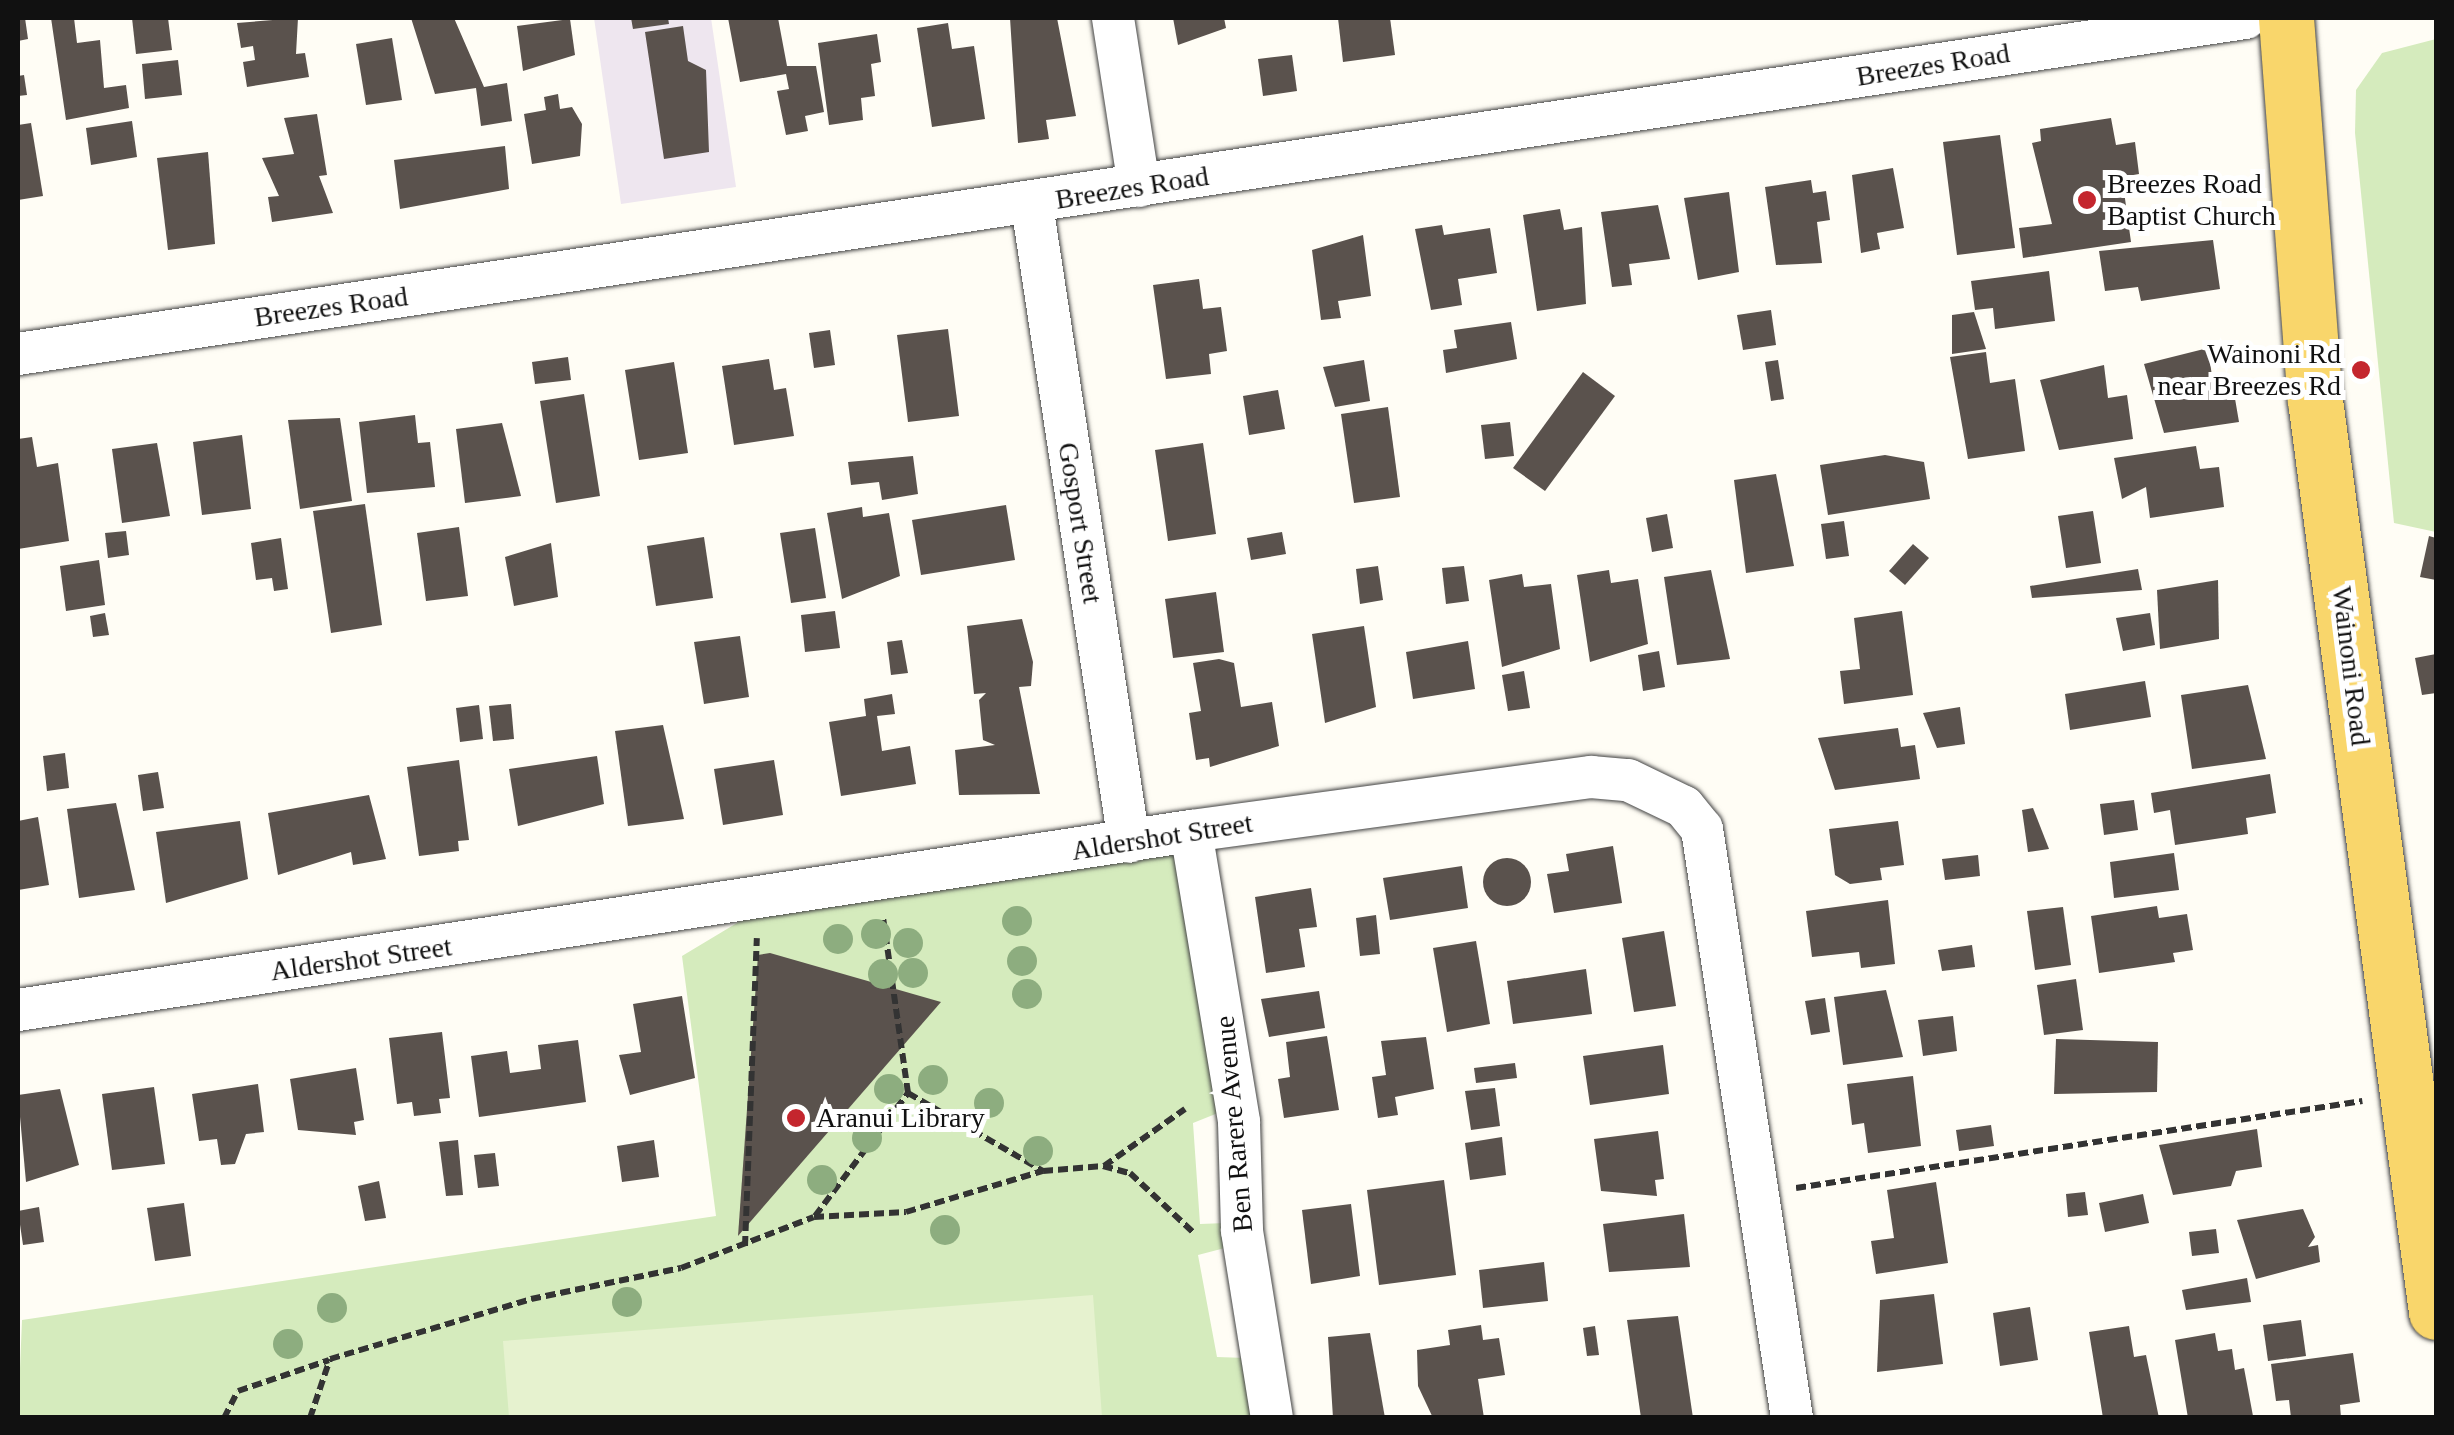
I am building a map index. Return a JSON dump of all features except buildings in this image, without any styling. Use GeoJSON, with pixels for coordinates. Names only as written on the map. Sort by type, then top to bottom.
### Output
{"type":"FeatureCollection","features":[{"type":"Feature","properties":{"kind":"main road","name":"Wainoni Road"},"geometry":{"type":"LineString","coordinates":[[2286,18],[2315,400],[2436,1312]]}},
{"type":"Feature","properties":{"kind":"street"},"geometry":{"type":"LineString","coordinates":[[1113,18],[1139,186]]}},
{"type":"Feature","properties":{"kind":"street","name":"Breezes Road"},"geometry":{"type":"LineString","coordinates":[[18,354],[2246,18]]}},
{"type":"Feature","properties":{"kind":"street","name":"Gosport Street"},"geometry":{"type":"LineString","coordinates":[[1032,204],[1129,842]]}},
{"type":"Feature","properties":{"kind":"street","name":"Aldershot Street"},"geometry":{"type":"LineString","coordinates":[[18,1010],[780,897],[1190,831],[1591,777],[1628,780],[1671,799],[1702,829],[1763,1193],[1792,1418]]}},
{"type":"Feature","properties":{"kind":"street","name":"Ben Rarere Avenue"},"geometry":{"type":"LineString","coordinates":[[1190,831],[1221,990],[1242,1230],[1272,1418]]}},
{"type":"Feature","properties":{"kind":"path"},"geometry":{"type":"LineString","coordinates":[[745,1246],[757,938],[780,897]]}},
{"type":"Feature","properties":{"kind":"path"},"geometry":{"type":"LineString","coordinates":[[814,1217],[908,1093],[883,916]]}},
{"type":"Feature","properties":{"kind":"path"},"geometry":{"type":"LineString","coordinates":[[908,1093],[1044,1171]]}},
{"type":"Feature","properties":{"kind":"path"},"geometry":{"type":"LineString","coordinates":[[1763,1193],[2408,1094]]}},
{"type":"Feature","properties":{"kind":"path"},"geometry":{"type":"LineString","coordinates":[[1102,1166],[1185,1109]]}},
{"type":"Feature","properties":{"kind":"path"},"geometry":{"type":"LineString","coordinates":[[224,1418],[238,1391],[330,1359],[745,1246],[814,1217],[948,1204],[1044,1171],[1102,1166],[1130,1174],[1194,1234]]}},
{"type":"Feature","properties":{"kind":"path"},"geometry":{"type":"LineString","coordinates":[[310,1418],[330,1359]]}},
{"type":"Feature","properties":{"kind":"shaded area"},"geometry":{"type":"Polygon","coordinates":[[[594,18],[711,18],[736,187],[621,204],[594,18]]]}},
{"type":"Feature","properties":{"kind":"green space"},"geometry":{"type":"Polygon","coordinates":[[[2436,39],[2436,532],[2394,523],[2355,133],[2356,90],[2382,53],[2436,39]]]}},
{"type":"Feature","properties":{"kind":"green space"},"geometry":{"type":"Polygon","coordinates":[[[1191,831],[1218,1113],[1193,1123],[1200,1224],[1226,1223],[1244,1243],[1198,1255],[1217,1357],[1246,1358],[1272,1417],[18,1417],[22,1320],[716,1216],[682,956],[780,897],[1191,831]]]}},
{"type":"Feature","properties":{"kind":"green space"},"geometry":{"type":"Polygon","coordinates":[[[1093,1295],[1102,1417],[509,1417],[503,1341],[1093,1295]]]}},
{"type":"Feature","properties":{"kind":"place","name":"Breezes Road Baptist Church"},"geometry":{"type":"Point","coordinates":[2087,200]}},
{"type":"Feature","properties":{"kind":"place","name":"Wainoni Rd near Breezes Rd"},"geometry":{"type":"Point","coordinates":[2361,370]}},
{"type":"Feature","properties":{"kind":"place","name":"Aranui Library"},"geometry":{"type":"Point","coordinates":[796,1118]}}]}
